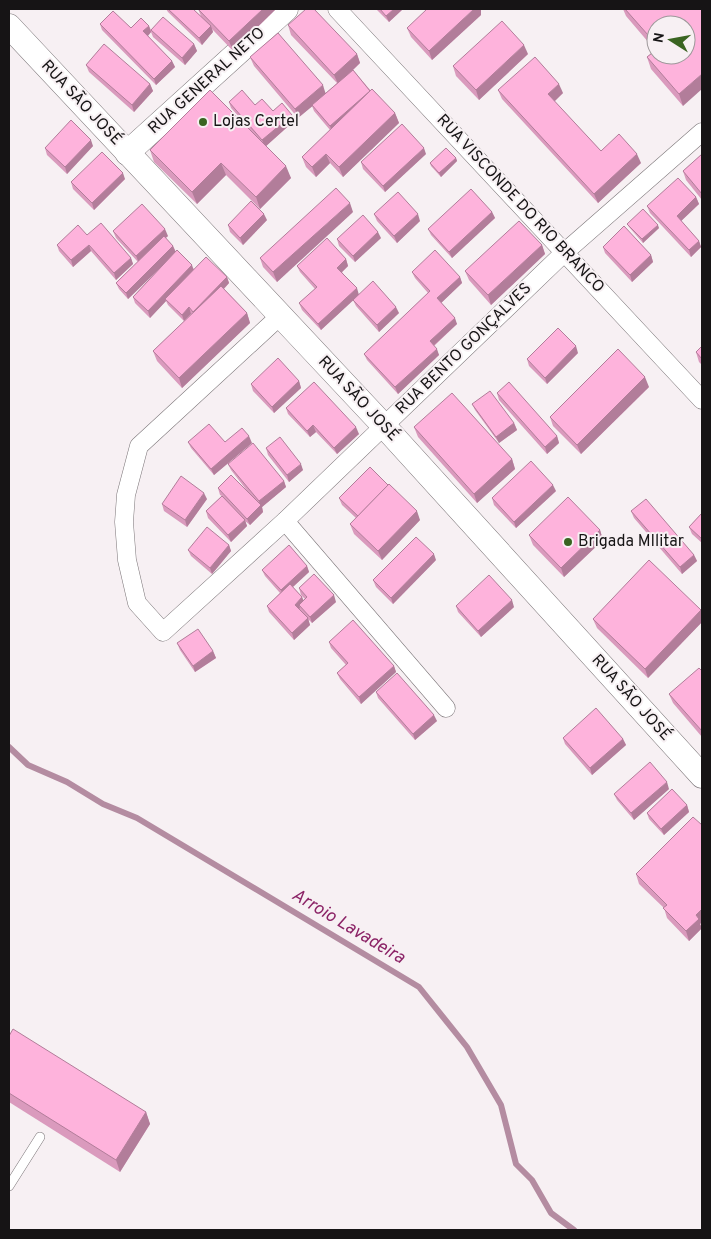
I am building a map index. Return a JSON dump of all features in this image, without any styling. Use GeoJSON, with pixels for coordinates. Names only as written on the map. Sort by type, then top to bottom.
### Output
{"type":"FeatureCollection","features":[{"type":"Feature","properties":{"kind":"main road","name":"RUA GENERAL NETO"},"geometry":{"type":"LineString","coordinates":[[127,153],[286,9]]}},
{"type":"Feature","properties":{"kind":"main road","name":"RUA SÃO JOSÉ"},"geometry":{"type":"LineString","coordinates":[[9,26],[384,426],[702,776]]}},
{"type":"Feature","properties":{"kind":"street","name":"RUA VISCONDE DO RIO BRANCO"},"geometry":{"type":"LineString","coordinates":[[337,9],[702,400]]}},
{"type":"Feature","properties":{"kind":"street","name":"RUA BENTO GONÇALVES"},"geometry":{"type":"LineString","coordinates":[[280,316],[139,446],[126,495],[124,522],[127,560],[137,603],[163,632],[285,520],[565,252],[702,132]]}},
{"type":"Feature","properties":{"kind":"street"},"geometry":{"type":"LineString","coordinates":[[285,520],[446,708]]}},
{"type":"Feature","properties":{"kind":"lane"},"geometry":{"type":"LineString","coordinates":[[9,1186],[40,1137]]}},
{"type":"Feature","properties":{"kind":"building"},"geometry":{"type":"Polygon","coordinates":[[[168,9],[193,9],[211,26],[199,38],[168,9]]]}},
{"type":"Feature","properties":{"kind":"building"},"geometry":{"type":"Polygon","coordinates":[[[198,9],[263,9],[229,41],[198,9]]]}},
{"type":"Feature","properties":{"kind":"building"},"geometry":{"type":"Polygon","coordinates":[[[306,9],[314,9],[357,54],[334,75],[288,25],[306,9]]]}},
{"type":"Feature","properties":{"kind":"building"},"geometry":{"type":"Polygon","coordinates":[[[380,9],[394,9],[386,16],[380,9]]]}},
{"type":"Feature","properties":{"kind":"building"},"geometry":{"type":"Polygon","coordinates":[[[427,9],[474,9],[429,51],[407,28],[427,9]]]}},
{"type":"Feature","properties":{"kind":"building"},"geometry":{"type":"Polygon","coordinates":[[[625,9],[702,9],[702,74],[679,94],[654,65],[696,65],[696,15],[646,15],[646,33],[625,9]]]}},
{"type":"Feature","properties":{"kind":"building"},"geometry":{"type":"Polygon","coordinates":[[[113,11],[131,28],[141,18],[149,26],[143,31],[172,61],[154,79],[100,24],[113,11]]]}},
{"type":"Feature","properties":{"kind":"building"},"geometry":{"type":"Polygon","coordinates":[[[163,17],[194,44],[182,58],[151,30],[163,17]]]}},
{"type":"Feature","properties":{"kind":"building"},"geometry":{"type":"Polygon","coordinates":[[[502,21],[524,45],[476,90],[453,66],[502,21]]]}},
{"type":"Feature","properties":{"kind":"building"},"geometry":{"type":"Polygon","coordinates":[[[278,33],[323,85],[295,109],[250,57],[278,33]]]}},
{"type":"Feature","properties":{"kind":"building"},"geometry":{"type":"Polygon","coordinates":[[[104,44],[150,84],[132,105],[86,65],[104,44]]]}},
{"type":"Feature","properties":{"kind":"building"},"geometry":{"type":"Polygon","coordinates":[[[535,57],[559,84],[548,94],[601,151],[619,134],[637,154],[594,194],[498,90],[535,57]]]}},
{"type":"Feature","properties":{"kind":"building"},"geometry":{"type":"Polygon","coordinates":[[[353,70],[370,91],[330,126],[312,105],[353,70]]]}},
{"type":"Feature","properties":{"kind":"building"},"geometry":{"type":"Polygon","coordinates":[[[372,89],[395,113],[339,167],[326,154],[312,167],[302,157],[372,89]]]}},
{"type":"Feature","properties":{"kind":"building"},"geometry":{"type":"Polygon","coordinates":[[[210,90],[286,166],[256,197],[221,163],[192,192],[150,150],[210,90]]]}},
{"type":"Feature","properties":{"kind":"building"},"geometry":{"type":"Polygon","coordinates":[[[242,90],[255,105],[262,99],[273,111],[282,103],[292,115],[262,140],[229,102],[242,90]]]}},
{"type":"Feature","properties":{"kind":"building"},"geometry":{"type":"Polygon","coordinates":[[[71,120],[91,140],[65,167],[45,148],[71,120]]]}},
{"type":"Feature","properties":{"kind":"building"},"geometry":{"type":"Polygon","coordinates":[[[402,124],[424,148],[383,186],[361,162],[402,124]]]}},
{"type":"Feature","properties":{"kind":"building"},"geometry":{"type":"Polygon","coordinates":[[[446,148],[456,158],[439,173],[430,163],[446,148]]]}},
{"type":"Feature","properties":{"kind":"building"},"geometry":{"type":"Polygon","coordinates":[[[102,152],[123,173],[92,203],[71,182],[102,152]]]}},
{"type":"Feature","properties":{"kind":"building"},"geometry":{"type":"Polygon","coordinates":[[[702,154],[702,194],[683,171],[702,154]]]}},
{"type":"Feature","properties":{"kind":"building"},"geometry":{"type":"Polygon","coordinates":[[[678,178],[696,197],[677,216],[699,241],[689,250],[647,206],[678,178]]]}},
{"type":"Feature","properties":{"kind":"building"},"geometry":{"type":"Polygon","coordinates":[[[336,188],[350,203],[273,272],[260,258],[336,188]]]}},
{"type":"Feature","properties":{"kind":"building"},"geometry":{"type":"Polygon","coordinates":[[[471,189],[492,212],[449,252],[428,229],[471,189]]]}},
{"type":"Feature","properties":{"kind":"building"},"geometry":{"type":"Polygon","coordinates":[[[398,192],[418,214],[394,236],[374,214],[398,192]]]}},
{"type":"Feature","properties":{"kind":"building"},"geometry":{"type":"Polygon","coordinates":[[[251,201],[264,214],[240,238],[228,225],[251,201]]]}},
{"type":"Feature","properties":{"kind":"building"},"geometry":{"type":"Polygon","coordinates":[[[142,204],[165,229],[136,256],[113,231],[142,204]]]}},
{"type":"Feature","properties":{"kind":"building"},"geometry":{"type":"Polygon","coordinates":[[[643,209],[658,225],[642,239],[627,224],[643,209]]]}},
{"type":"Feature","properties":{"kind":"building"},"geometry":{"type":"Polygon","coordinates":[[[363,215],[378,232],[353,256],[337,239],[363,215]]]}},
{"type":"Feature","properties":{"kind":"building"},"geometry":{"type":"Polygon","coordinates":[[[519,221],[542,245],[488,295],[465,271],[519,221]]]}},
{"type":"Feature","properties":{"kind":"building"},"geometry":{"type":"Polygon","coordinates":[[[101,223],[131,258],[114,273],[89,245],[71,260],[57,245],[78,225],[87,235],[101,223]]]}},
{"type":"Feature","properties":{"kind":"building"},"geometry":{"type":"Polygon","coordinates":[[[624,226],[651,255],[630,275],[603,247],[624,226]]]}},
{"type":"Feature","properties":{"kind":"building"},"geometry":{"type":"Polygon","coordinates":[[[164,236],[173,246],[126,293],[116,283],[164,236]]]}},
{"type":"Feature","properties":{"kind":"building"},"geometry":{"type":"Polygon","coordinates":[[[327,238],[346,259],[337,268],[357,288],[318,324],[299,303],[317,287],[297,266],[327,238]]]}},
{"type":"Feature","properties":{"kind":"building"},"geometry":{"type":"Polygon","coordinates":[[[177,250],[192,265],[148,311],[133,297],[177,250]]]}},
{"type":"Feature","properties":{"kind":"building"},"geometry":{"type":"Polygon","coordinates":[[[435,250],[460,277],[437,298],[455,318],[430,341],[437,349],[395,387],[364,354],[430,291],[412,272],[435,250]]]}},
{"type":"Feature","properties":{"kind":"building"},"geometry":{"type":"Polygon","coordinates":[[[206,257],[227,277],[193,312],[189,307],[182,315],[165,299],[206,257]]]}},
{"type":"Feature","properties":{"kind":"building"},"geometry":{"type":"Polygon","coordinates":[[[373,281],[396,307],[377,325],[353,300],[373,281]]]}},
{"type":"Feature","properties":{"kind":"building"},"geometry":{"type":"Polygon","coordinates":[[[221,286],[247,313],[179,378],[153,351],[221,286]]]}},
{"type":"Feature","properties":{"kind":"building"},"geometry":{"type":"Polygon","coordinates":[[[558,328],[576,346],[545,378],[527,359],[558,328]]]}},
{"type":"Feature","properties":{"kind":"building"},"geometry":{"type":"Polygon","coordinates":[[[702,346],[702,359],[696,352],[702,346]]]}},
{"type":"Feature","properties":{"kind":"building"},"geometry":{"type":"Polygon","coordinates":[[[618,349],[645,377],[577,445],[550,417],[618,349]]]}},
{"type":"Feature","properties":{"kind":"building"},"geometry":{"type":"Polygon","coordinates":[[[278,358],[299,381],[272,407],[251,384],[278,358]]]}},
{"type":"Feature","properties":{"kind":"building"},"geometry":{"type":"Polygon","coordinates":[[[314,382],[356,427],[334,448],[313,425],[307,431],[286,408],[314,382]]]}},
{"type":"Feature","properties":{"kind":"building"},"geometry":{"type":"Polygon","coordinates":[[[509,382],[557,436],[545,447],[497,393],[509,382]]]}},
{"type":"Feature","properties":{"kind":"building"},"geometry":{"type":"Polygon","coordinates":[[[490,391],[514,423],[496,437],[472,404],[490,391]]]}},
{"type":"Feature","properties":{"kind":"building"},"geometry":{"type":"Polygon","coordinates":[[[452,393],[512,459],[474,494],[414,427],[452,393]]]}},
{"type":"Feature","properties":{"kind":"building"},"geometry":{"type":"Polygon","coordinates":[[[209,424],[225,442],[242,428],[249,436],[211,469],[188,442],[209,424]]]}},
{"type":"Feature","properties":{"kind":"building"},"geometry":{"type":"Polygon","coordinates":[[[280,437],[301,464],[287,475],[266,448],[280,437]]]}},
{"type":"Feature","properties":{"kind":"building"},"geometry":{"type":"Polygon","coordinates":[[[253,443],[284,481],[259,501],[228,464],[253,443]]]}},
{"type":"Feature","properties":{"kind":"building"},"geometry":{"type":"Polygon","coordinates":[[[531,461],[553,485],[514,522],[492,498],[531,461]]]}},
{"type":"Feature","properties":{"kind":"building"},"geometry":{"type":"Polygon","coordinates":[[[370,467],[388,485],[358,516],[339,498],[370,467]]]}},
{"type":"Feature","properties":{"kind":"building"},"geometry":{"type":"Polygon","coordinates":[[[231,475],[261,505],[247,519],[218,488],[231,475]]]}},
{"type":"Feature","properties":{"kind":"building"},"geometry":{"type":"Polygon","coordinates":[[[181,476],[204,493],[185,520],[162,504],[181,476]]]}},
{"type":"Feature","properties":{"kind":"building"},"geometry":{"type":"Polygon","coordinates":[[[389,484],[417,511],[378,551],[350,524],[389,484]]]}},
{"type":"Feature","properties":{"kind":"building"},"geometry":{"type":"Polygon","coordinates":[[[222,496],[245,520],[228,535],[206,511],[222,496]]]}},
{"type":"Feature","properties":{"kind":"building","name":"Brigada MIlitar"},"geometry":{"type":"Polygon","coordinates":[[[568,497],[600,530],[561,568],[529,535],[568,497]]]}},
{"type":"Feature","properties":{"kind":"building"},"geometry":{"type":"Polygon","coordinates":[[[646,499],[694,555],[680,567],[631,511],[646,499]]]}},
{"type":"Feature","properties":{"kind":"building"},"geometry":{"type":"Polygon","coordinates":[[[702,513],[702,539],[689,527],[702,513]]]}},
{"type":"Feature","properties":{"kind":"building"},"geometry":{"type":"Polygon","coordinates":[[[207,527],[229,545],[210,568],[188,550],[207,527]]]}},
{"type":"Feature","properties":{"kind":"building"},"geometry":{"type":"Polygon","coordinates":[[[416,537],[434,554],[391,598],[373,580],[416,537]]]}},
{"type":"Feature","properties":{"kind":"building"},"geometry":{"type":"Polygon","coordinates":[[[289,545],[307,566],[281,590],[262,570],[289,545]]]}},
{"type":"Feature","properties":{"kind":"building"},"geometry":{"type":"Polygon","coordinates":[[[649,560],[701,610],[645,669],[593,619],[649,560]]]}},
{"type":"Feature","properties":{"kind":"building"},"geometry":{"type":"Polygon","coordinates":[[[314,574],[334,595],[310,617],[299,605],[307,597],[299,588],[314,574]]]}},
{"type":"Feature","properties":{"kind":"building"},"geometry":{"type":"Polygon","coordinates":[[[489,575],[512,600],[478,631],[456,606],[489,575]]]}},
{"type":"Feature","properties":{"kind":"building"},"geometry":{"type":"Polygon","coordinates":[[[290,584],[302,597],[295,605],[308,618],[292,633],[267,606],[290,584]]]}},
{"type":"Feature","properties":{"kind":"building"},"geometry":{"type":"Polygon","coordinates":[[[353,620],[394,666],[359,697],[337,673],[348,663],[329,642],[353,620]]]}},
{"type":"Feature","properties":{"kind":"building"},"geometry":{"type":"Polygon","coordinates":[[[198,629],[213,651],[193,666],[177,643],[198,629]]]}},
{"type":"Feature","properties":{"kind":"building"},"geometry":{"type":"Polygon","coordinates":[[[699,668],[702,671],[702,731],[669,694],[699,668]]]}},
{"type":"Feature","properties":{"kind":"building"},"geometry":{"type":"Polygon","coordinates":[[[397,673],[434,715],[413,734],[376,692],[397,673]]]}},
{"type":"Feature","properties":{"kind":"building"},"geometry":{"type":"Polygon","coordinates":[[[596,708],[623,739],[590,768],[563,738],[596,708]]]}},
{"type":"Feature","properties":{"kind":"building"},"geometry":{"type":"Polygon","coordinates":[[[650,762],[667,782],[631,813],[614,794],[650,762]]]}},
{"type":"Feature","properties":{"kind":"building"},"geometry":{"type":"Polygon","coordinates":[[[672,789],[687,805],[661,829],[647,813],[672,789]]]}},
{"type":"Feature","properties":{"kind":"building"},"geometry":{"type":"Polygon","coordinates":[[[693,817],[702,825],[702,909],[696,915],[699,919],[686,931],[663,908],[667,905],[636,874],[693,817]]]}},
{"type":"Feature","properties":{"kind":"building"},"geometry":{"type":"Polygon","coordinates":[[[13,1029],[146,1112],[116,1160],[9,1093],[9,1036],[13,1029]]]}},
{"type":"Feature","properties":{"kind":"waterway","name":"Arroio Lavadeira"},"geometry":{"type":"LineString","coordinates":[[9,747],[28,765],[67,782],[103,804],[137,818],[419,987],[467,1047],[501,1105],[516,1164],[532,1180],[551,1213],[574,1230]]}},
{"type":"Feature","properties":{"kind":"place","name":"Lojas Certel"},"geometry":{"type":"Point","coordinates":[203,122]}},
{"type":"Feature","properties":{"kind":"place","name":"Brigada MIlitar"},"geometry":{"type":"Point","coordinates":[568,542]}}]}
